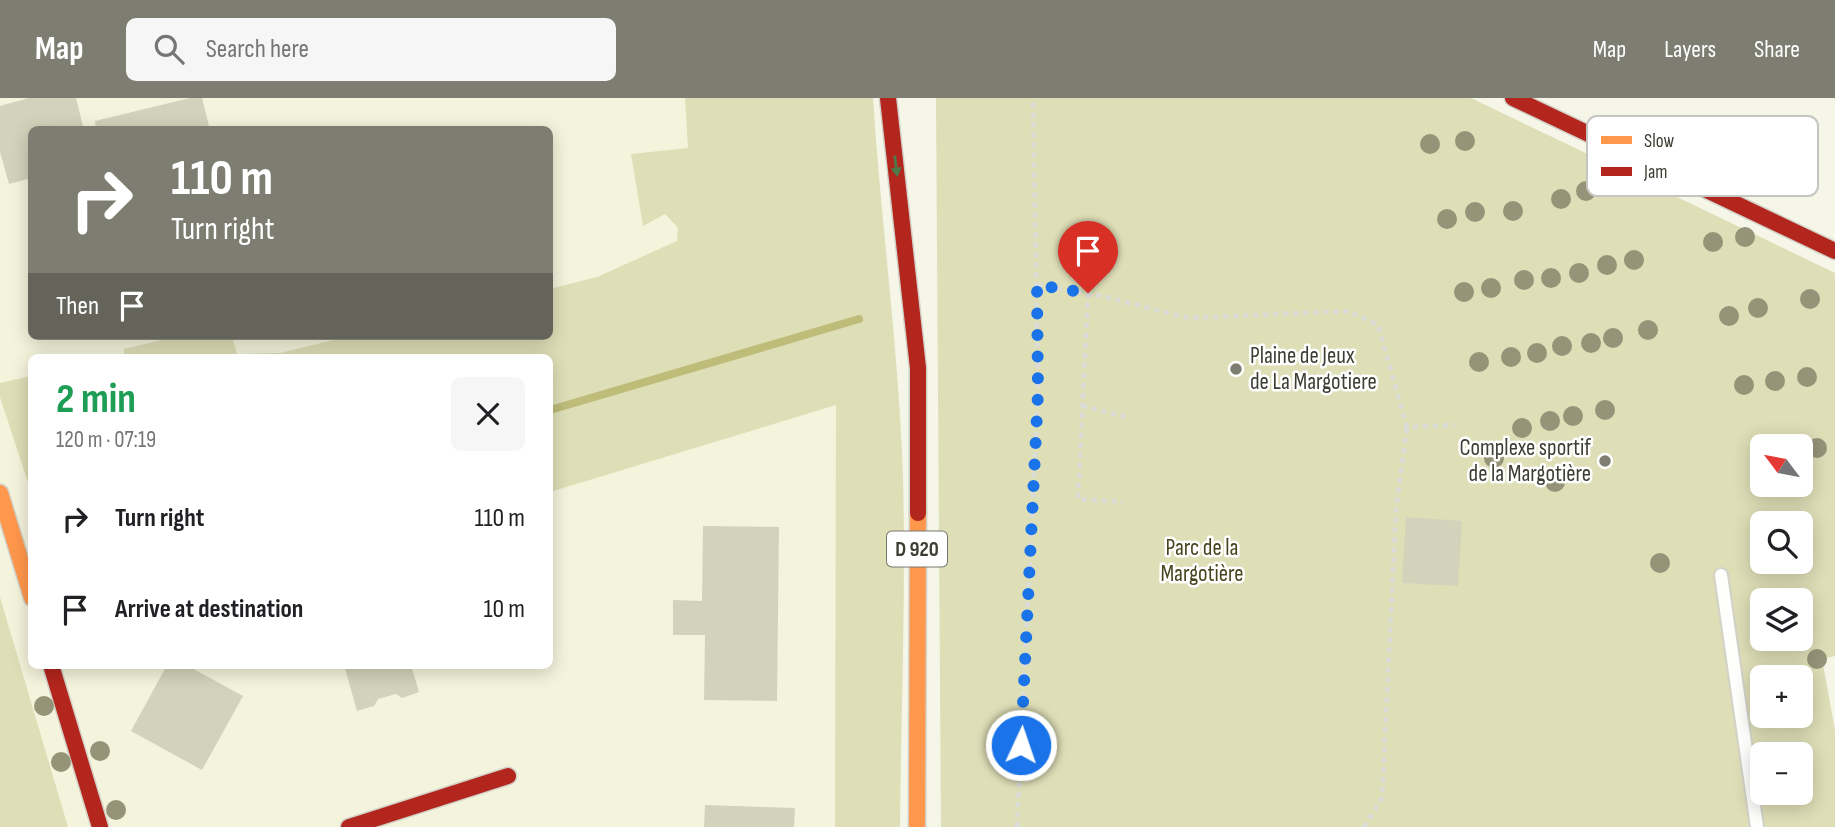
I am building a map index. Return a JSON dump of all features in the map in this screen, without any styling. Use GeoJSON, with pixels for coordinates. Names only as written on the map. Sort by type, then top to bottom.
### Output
{"type":"FeatureCollection","features":[{"type":"Feature","properties":{"kind":"main road","name":"D 920"},"geometry":{"type":"LineString","coordinates":[[888,98],[918,368],[917,827]]}},
{"type":"Feature","properties":{"kind":"main road"},"geometry":{"type":"LineString","coordinates":[[1513,98],[1587,133]]}},
{"type":"Feature","properties":{"kind":"main road","name":"D 920"},"geometry":{"type":"LineString","coordinates":[[909,271],[913,164]]}},
{"type":"Feature","properties":{"kind":"main road"},"geometry":{"type":"LineString","coordinates":[[1719,196],[1835,251]]}},
{"type":"Feature","properties":{"kind":"main road"},"geometry":{"type":"LineString","coordinates":[[0,492],[28,585]]}},
{"type":"Feature","properties":{"kind":"main road"},"geometry":{"type":"LineString","coordinates":[[52,669],[100,827]]}},
{"type":"Feature","properties":{"kind":"main road"},"geometry":{"type":"LineString","coordinates":[[349,827],[508,776]]}},
{"type":"Feature","properties":{"kind":"lane"},"geometry":{"type":"LineString","coordinates":[[1721,575],[1757,827]]}},
{"type":"Feature","properties":{"kind":"path"},"geometry":{"type":"LineString","coordinates":[[1017,827],[1038,393],[1033,98]]}},
{"type":"Feature","properties":{"kind":"path"},"geometry":{"type":"LineString","coordinates":[[1037,285],[1088,293],[1188,318],[1348,311],[1378,325],[1407,427],[1396,509],[1382,798],[1364,827]]}},
{"type":"Feature","properties":{"kind":"path"},"geometry":{"type":"LineString","coordinates":[[1088,293],[1078,499],[1123,502]]}},
{"type":"Feature","properties":{"kind":"path"},"geometry":{"type":"LineString","coordinates":[[1082,406],[1127,417]]}},
{"type":"Feature","properties":{"kind":"path"},"geometry":{"type":"LineString","coordinates":[[1407,427],[1455,425]]}},
{"type":"Feature","properties":{"kind":"shaded area"},"geometry":{"type":"Polygon","coordinates":[[[0,98],[842,98],[853,827],[68,827],[0,597],[0,98]]]}},
{"type":"Feature","properties":{"kind":"green space"},"geometry":{"type":"Polygon","coordinates":[[[685,98],[873,98],[898,383],[903,478],[904,609],[900,827],[835,827],[836,405],[553,491],[553,354],[237,354],[280,353],[334,340],[553,340],[553,288],[597,277],[677,241],[678,228],[665,214],[643,226],[631,154],[688,148],[685,98]]]}},
{"type":"Feature","properties":{"kind":"green space","name":"Parc de la Margotière"},"geometry":{"type":"Polygon","coordinates":[[[936,98],[1471,98],[1587,154],[1587,196],[1675,196],[1835,273],[1835,656],[1822,659],[1835,730],[1835,827],[941,827],[936,98]]]}},
{"type":"Feature","properties":{"kind":"green space"},"geometry":{"type":"Polygon","coordinates":[[[161,340],[233,340],[237,354],[124,354],[124,349],[161,340]]]}},
{"type":"Feature","properties":{"kind":"green space"},"geometry":{"type":"Polygon","coordinates":[[[28,377],[28,483],[0,397],[0,383],[28,377]]]}},
{"type":"Feature","properties":{"kind":"green space"},"geometry":{"type":"Polygon","coordinates":[[[0,597],[68,827],[0,827],[0,597]]]}},
{"type":"Feature","properties":{"kind":"building"},"geometry":{"type":"Polygon","coordinates":[[[29,98],[76,98],[83,126],[28,126],[28,179],[9,184],[0,152],[0,106],[29,98]]]}},
{"type":"Feature","properties":{"kind":"building"},"geometry":{"type":"Polygon","coordinates":[[[190,98],[202,98],[209,126],[96,126],[95,121],[190,98]]]}},
{"type":"Feature","properties":{"kind":"building"},"geometry":{"type":"Polygon","coordinates":[[[1406,517],[1462,521],[1458,586],[1402,583],[1406,517]]]}},
{"type":"Feature","properties":{"kind":"building"},"geometry":{"type":"Polygon","coordinates":[[[703,526],[779,527],[777,701],[704,700],[705,635],[673,635],[673,600],[702,601],[703,526]]]}},
{"type":"Feature","properties":{"kind":"building"},"geometry":{"type":"Polygon","coordinates":[[[165,669],[193,669],[243,696],[202,770],[131,731],[165,669]]]}},
{"type":"Feature","properties":{"kind":"building"},"geometry":{"type":"Polygon","coordinates":[[[345,669],[412,669],[419,692],[402,698],[396,694],[378,699],[374,706],[357,711],[345,669]]]}},
{"type":"Feature","properties":{"kind":"building"},"geometry":{"type":"Polygon","coordinates":[[[705,805],[795,808],[794,827],[704,827],[705,805]]]}},
{"type":"Feature","properties":{"kind":"waterway"},"geometry":{"type":"LineString","coordinates":[[553,409],[859,319]]}},
{"type":"Feature","properties":{"kind":"traffic: slow"},"geometry":{"type":"LineString","coordinates":[[0,493],[28,585]]}},
{"type":"Feature","properties":{"kind":"traffic: slow"},"geometry":{"type":"LineString","coordinates":[[917,827],[918,513]]}},
{"type":"Feature","properties":{"kind":"traffic: jam"},"geometry":{"type":"LineString","coordinates":[[888,98],[918,368],[918,513]]}},
{"type":"Feature","properties":{"kind":"traffic: jam"},"geometry":{"type":"LineString","coordinates":[[1513,98],[1587,133]]}},
{"type":"Feature","properties":{"kind":"traffic: jam"},"geometry":{"type":"LineString","coordinates":[[1719,196],[1835,251]]}},
{"type":"Feature","properties":{"kind":"traffic: jam"},"geometry":{"type":"LineString","coordinates":[[52,669],[100,827]]}},
{"type":"Feature","properties":{"kind":"traffic: jam"},"geometry":{"type":"LineString","coordinates":[[349,827],[508,776]]}},
{"type":"Feature","properties":{"kind":"place","name":"Plaine de Jeux de La Margotiere"},"geometry":{"type":"Point","coordinates":[1236,369]}},
{"type":"Feature","properties":{"kind":"place","name":"Complexe sportif de la Margotière"},"geometry":{"type":"Point","coordinates":[1605,461]}},
{"type":"Feature","properties":{"kind":"route"},"geometry":{"type":"LineString","coordinates":[[1021,745],[1038,393],[1037,285],[1088,293]]}}]}
